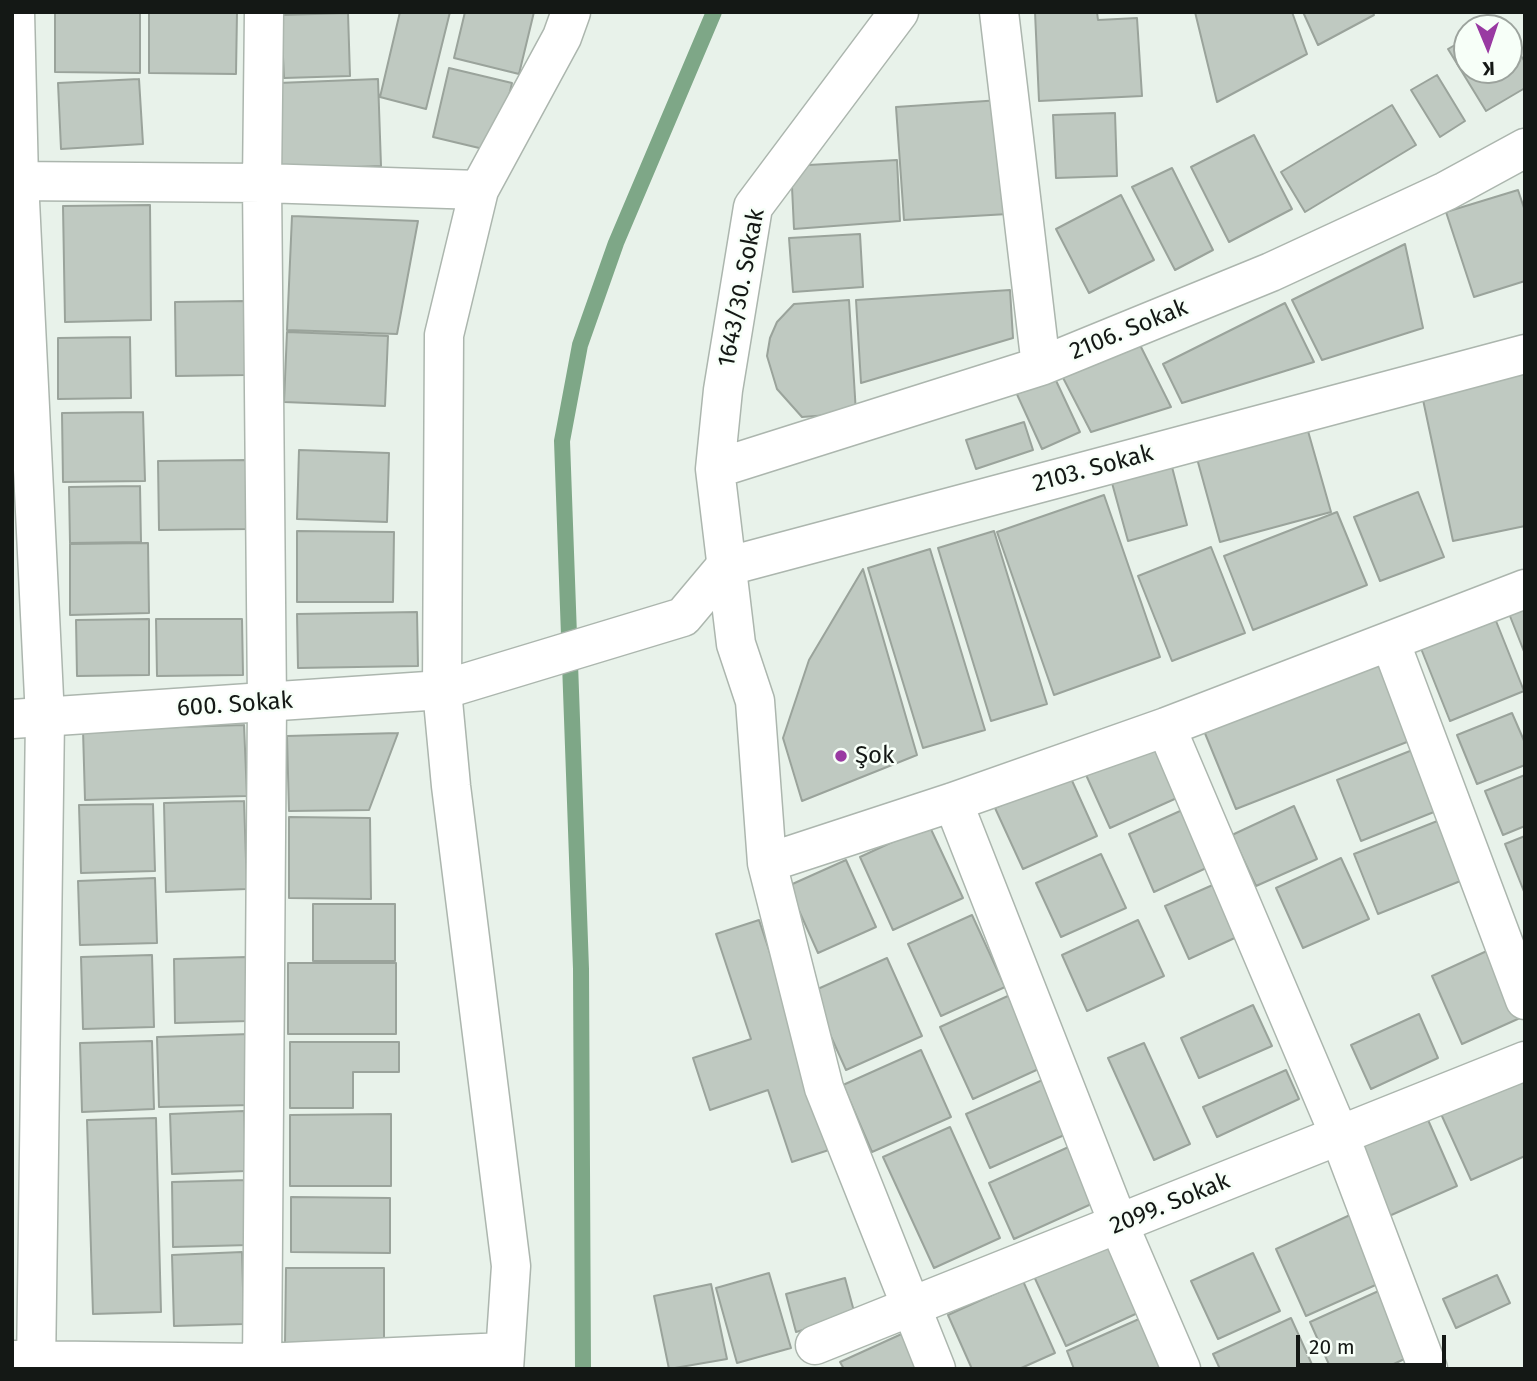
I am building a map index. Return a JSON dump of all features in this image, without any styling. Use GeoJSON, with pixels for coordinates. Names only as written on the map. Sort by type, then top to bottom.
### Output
{"type":"FeatureCollection","features":[{"type":"Feature","properties":{"kind":"street"},"geometry":{"type":"LineString","coordinates":[[15,12],[15,181],[29,719],[28,1363],[262,1366],[504,1360],[511,1266],[451,786],[444,335],[479,190],[562,37],[571,12]]}},
{"type":"Feature","properties":{"kind":"street"},"geometry":{"type":"LineString","coordinates":[[262,1366],[267,703],[262,183],[264,12]]}},
{"type":"Feature","properties":{"kind":"street","name":"1643/30. Sokak"},"geometry":{"type":"LineString","coordinates":[[900,12],[753,207],[723,390],[715,469],[736,644],[755,701],[766,863],[824,1088],[936,1369]]}},
{"type":"Feature","properties":{"kind":"street"},"geometry":{"type":"LineString","coordinates":[[999,12],[1041,366]]}},
{"type":"Feature","properties":{"kind":"street","name":"2106. Sokak"},"geometry":{"type":"LineString","coordinates":[[715,469],[1041,366],[1271,272],[1446,191],[1525,148]]}},
{"type":"Feature","properties":{"kind":"street"},"geometry":{"type":"LineString","coordinates":[[15,181],[262,183],[479,190]]}},
{"type":"Feature","properties":{"kind":"street","name":"2103. Sokak"},"geometry":{"type":"LineString","coordinates":[[725,568],[1525,354]]}},
{"type":"Feature","properties":{"kind":"street","name":"600. Sokak"},"geometry":{"type":"LineString","coordinates":[[29,719],[450,688],[683,617],[725,568]]}},
{"type":"Feature","properties":{"kind":"street"},"geometry":{"type":"LineString","coordinates":[[766,863],[954,803],[1166,727],[1525,589]]}},
{"type":"Feature","properties":{"kind":"street"},"geometry":{"type":"LineString","coordinates":[[1390,641],[1525,1000]]}},
{"type":"Feature","properties":{"kind":"street"},"geometry":{"type":"LineString","coordinates":[[1166,727],[1339,1134],[1428,1369]]}},
{"type":"Feature","properties":{"kind":"street"},"geometry":{"type":"LineString","coordinates":[[954,803],[1119,1225],[1181,1369]]}},
{"type":"Feature","properties":{"kind":"street","name":"2099. Sokak"},"geometry":{"type":"LineString","coordinates":[[815,1345],[1525,1061]]}},
{"type":"Feature","properties":{"kind":"building"},"geometry":{"type":"Polygon","coordinates":[[[55,12],[140,12],[140,73],[55,72],[55,12]]]}},
{"type":"Feature","properties":{"kind":"building"},"geometry":{"type":"Polygon","coordinates":[[[149,12],[237,12],[236,74],[149,73],[149,12]]]}},
{"type":"Feature","properties":{"kind":"building"},"geometry":{"type":"Polygon","coordinates":[[[400,12],[450,12],[426,109],[380,97],[400,12]]]}},
{"type":"Feature","properties":{"kind":"building"},"geometry":{"type":"Polygon","coordinates":[[[465,12],[534,12],[519,74],[454,58],[465,12]]]}},
{"type":"Feature","properties":{"kind":"building"},"geometry":{"type":"Polygon","coordinates":[[[1035,12],[1097,12],[1098,20],[1137,18],[1142,96],[1039,101],[1035,12]]]}},
{"type":"Feature","properties":{"kind":"building"},"geometry":{"type":"Polygon","coordinates":[[[1195,12],[1292,12],[1307,54],[1217,102],[1195,12]]]}},
{"type":"Feature","properties":{"kind":"building"},"geometry":{"type":"Polygon","coordinates":[[[1303,12],[1372,12],[1374,15],[1318,45],[1303,12]]]}},
{"type":"Feature","properties":{"kind":"building"},"geometry":{"type":"Polygon","coordinates":[[[348,13],[350,76],[284,78],[281,15],[348,13]]]}},
{"type":"Feature","properties":{"kind":"building"},"geometry":{"type":"Polygon","coordinates":[[[1523,59],[1525,88],[1486,111],[1469,84],[1523,84],[1523,59]]]}},
{"type":"Feature","properties":{"kind":"building"},"geometry":{"type":"Polygon","coordinates":[[[449,68],[512,83],[496,152],[433,137],[449,68]]]}},
{"type":"Feature","properties":{"kind":"building"},"geometry":{"type":"Polygon","coordinates":[[[1437,75],[1465,121],[1440,137],[1411,90],[1437,75]]]}},
{"type":"Feature","properties":{"kind":"building"},"geometry":{"type":"Polygon","coordinates":[[[139,79],[143,144],[61,149],[58,83],[139,79]]]}},
{"type":"Feature","properties":{"kind":"building"},"geometry":{"type":"Polygon","coordinates":[[[378,79],[381,166],[281,170],[278,83],[378,79]]]}},
{"type":"Feature","properties":{"kind":"building"},"geometry":{"type":"Polygon","coordinates":[[[1001,100],[1008,214],[904,220],[896,107],[1001,100]]]}},
{"type":"Feature","properties":{"kind":"building"},"geometry":{"type":"Polygon","coordinates":[[[1392,105],[1416,145],[1305,212],[1281,172],[1392,105]]]}},
{"type":"Feature","properties":{"kind":"building"},"geometry":{"type":"Polygon","coordinates":[[[1115,113],[1117,176],[1056,178],[1053,115],[1115,113]]]}},
{"type":"Feature","properties":{"kind":"building"},"geometry":{"type":"Polygon","coordinates":[[[1254,135],[1292,209],[1229,242],[1191,167],[1254,135]]]}},
{"type":"Feature","properties":{"kind":"building"},"geometry":{"type":"Polygon","coordinates":[[[897,160],[900,221],[794,229],[791,166],[897,160]]]}},
{"type":"Feature","properties":{"kind":"building"},"geometry":{"type":"Polygon","coordinates":[[[1172,168],[1213,250],[1175,270],[1132,187],[1172,168]]]}},
{"type":"Feature","properties":{"kind":"building"},"geometry":{"type":"Polygon","coordinates":[[[1518,190],[1525,211],[1525,281],[1474,297],[1446,212],[1518,190]]]}},
{"type":"Feature","properties":{"kind":"building"},"geometry":{"type":"Polygon","coordinates":[[[1121,195],[1154,260],[1089,293],[1056,229],[1121,195]]]}},
{"type":"Feature","properties":{"kind":"building"},"geometry":{"type":"Polygon","coordinates":[[[150,205],[151,320],[65,322],[63,206],[150,205]]]}},
{"type":"Feature","properties":{"kind":"building"},"geometry":{"type":"Polygon","coordinates":[[[292,216],[418,221],[397,334],[287,330],[292,216]]]}},
{"type":"Feature","properties":{"kind":"building"},"geometry":{"type":"Polygon","coordinates":[[[860,234],[863,287],[793,292],[789,238],[860,234]]]}},
{"type":"Feature","properties":{"kind":"building"},"geometry":{"type":"Polygon","coordinates":[[[1405,244],[1423,328],[1322,360],[1292,300],[1405,244]]]}},
{"type":"Feature","properties":{"kind":"building"},"geometry":{"type":"Polygon","coordinates":[[[1010,290],[1013,338],[861,383],[856,300],[1010,290]]]}},
{"type":"Feature","properties":{"kind":"building"},"geometry":{"type":"Polygon","coordinates":[[[849,300],[856,413],[802,417],[777,389],[767,356],[770,338],[777,322],[794,304],[849,300]]]}},
{"type":"Feature","properties":{"kind":"building"},"geometry":{"type":"Polygon","coordinates":[[[245,301],[246,375],[176,376],[175,302],[245,301]]]}},
{"type":"Feature","properties":{"kind":"building"},"geometry":{"type":"Polygon","coordinates":[[[1285,303],[1314,362],[1182,403],[1163,364],[1285,303]]]}},
{"type":"Feature","properties":{"kind":"building"},"geometry":{"type":"Polygon","coordinates":[[[287,332],[388,336],[385,406],[284,402],[287,332]]]}},
{"type":"Feature","properties":{"kind":"building"},"geometry":{"type":"Polygon","coordinates":[[[1134,333],[1171,407],[1091,432],[1059,370],[1134,333]]]}},
{"type":"Feature","properties":{"kind":"building"},"geometry":{"type":"Polygon","coordinates":[[[130,337],[131,398],[58,399],[58,338],[130,337]]]}},
{"type":"Feature","properties":{"kind":"building"},"geometry":{"type":"Polygon","coordinates":[[[1052,372],[1080,432],[1042,449],[1015,390],[1052,372]]]}},
{"type":"Feature","properties":{"kind":"building"},"geometry":{"type":"Polygon","coordinates":[[[1525,373],[1525,526],[1453,541],[1422,395],[1525,373]]]}},
{"type":"Feature","properties":{"kind":"building"},"geometry":{"type":"Polygon","coordinates":[[[143,412],[145,481],[63,482],[62,413],[143,412]]]}},
{"type":"Feature","properties":{"kind":"building"},"geometry":{"type":"Polygon","coordinates":[[[1024,422],[1033,450],[976,469],[966,440],[1024,422]]]}},
{"type":"Feature","properties":{"kind":"building"},"geometry":{"type":"Polygon","coordinates":[[[1306,424],[1331,512],[1220,542],[1196,455],[1306,424]]]}},
{"type":"Feature","properties":{"kind":"building"},"geometry":{"type":"Polygon","coordinates":[[[299,450],[389,453],[387,522],[297,519],[299,450]]]}},
{"type":"Feature","properties":{"kind":"building"},"geometry":{"type":"Polygon","coordinates":[[[250,460],[250,529],[159,530],[158,461],[250,460]]]}},
{"type":"Feature","properties":{"kind":"building"},"geometry":{"type":"Polygon","coordinates":[[[1172,467],[1187,525],[1128,541],[1112,483],[1172,467]]]}},
{"type":"Feature","properties":{"kind":"building"},"geometry":{"type":"Polygon","coordinates":[[[140,486],[141,542],[70,543],[69,487],[140,486]]]}},
{"type":"Feature","properties":{"kind":"building"},"geometry":{"type":"Polygon","coordinates":[[[1418,492],[1444,557],[1380,581],[1354,517],[1418,492]]]}},
{"type":"Feature","properties":{"kind":"building"},"geometry":{"type":"Polygon","coordinates":[[[1104,495],[1160,657],[1054,695],[997,532],[1104,495]]]}},
{"type":"Feature","properties":{"kind":"building"},"geometry":{"type":"Polygon","coordinates":[[[1337,512],[1367,585],[1253,630],[1224,556],[1337,512]]]}},
{"type":"Feature","properties":{"kind":"building"},"geometry":{"type":"Polygon","coordinates":[[[297,531],[394,532],[393,602],[297,602],[297,531]]]}},
{"type":"Feature","properties":{"kind":"building"},"geometry":{"type":"Polygon","coordinates":[[[994,531],[1047,704],[991,721],[938,548],[994,531]]]}},
{"type":"Feature","properties":{"kind":"building"},"geometry":{"type":"Polygon","coordinates":[[[148,543],[149,613],[70,615],[70,544],[148,543]]]}},
{"type":"Feature","properties":{"kind":"building"},"geometry":{"type":"Polygon","coordinates":[[[1211,547],[1245,633],[1172,661],[1138,576],[1211,547]]]}},
{"type":"Feature","properties":{"kind":"building"},"geometry":{"type":"Polygon","coordinates":[[[930,549],[985,730],[923,748],[868,568],[930,549]]]}},
{"type":"Feature","properties":{"kind":"building"},"geometry":{"type":"Polygon","coordinates":[[[863,569],[917,755],[802,801],[783,738],[809,660],[863,569]]]}},
{"type":"Feature","properties":{"kind":"building"},"geometry":{"type":"Polygon","coordinates":[[[1525,599],[1525,654],[1506,606],[1525,599]]]}},
{"type":"Feature","properties":{"kind":"building"},"geometry":{"type":"Polygon","coordinates":[[[1492,611],[1524,691],[1450,721],[1418,641],[1492,611]]]}},
{"type":"Feature","properties":{"kind":"building"},"geometry":{"type":"Polygon","coordinates":[[[417,612],[418,666],[298,668],[297,614],[417,612]]]}},
{"type":"Feature","properties":{"kind":"building"},"geometry":{"type":"Polygon","coordinates":[[[149,619],[149,675],[77,676],[76,620],[149,619]]]}},
{"type":"Feature","properties":{"kind":"building"},"geometry":{"type":"Polygon","coordinates":[[[156,619],[242,619],[243,675],[157,676],[156,619]]]}},
{"type":"Feature","properties":{"kind":"building"},"geometry":{"type":"Polygon","coordinates":[[[1378,657],[1412,740],[1236,809],[1202,726],[1378,657]]]}},
{"type":"Feature","properties":{"kind":"building"},"geometry":{"type":"Polygon","coordinates":[[[1512,713],[1525,743],[1525,765],[1477,784],[1457,735],[1512,713]]]}},
{"type":"Feature","properties":{"kind":"building"},"geometry":{"type":"Polygon","coordinates":[[[244,725],[247,796],[85,800],[83,730],[244,725]]]}},
{"type":"Feature","properties":{"kind":"building"},"geometry":{"type":"Polygon","coordinates":[[[1160,731],[1188,793],[1110,828],[1082,766],[1160,731]]]}},
{"type":"Feature","properties":{"kind":"building"},"geometry":{"type":"Polygon","coordinates":[[[398,733],[369,810],[289,811],[287,736],[398,733]]]}},
{"type":"Feature","properties":{"kind":"building"},"geometry":{"type":"Polygon","coordinates":[[[1415,749],[1439,810],[1361,841],[1337,780],[1415,749]]]}},
{"type":"Feature","properties":{"kind":"building"},"geometry":{"type":"Polygon","coordinates":[[[1069,774],[1097,836],[1023,869],[995,808],[1069,774]]]}},
{"type":"Feature","properties":{"kind":"building"},"geometry":{"type":"Polygon","coordinates":[[[1525,775],[1525,826],[1503,835],[1485,791],[1525,775]]]}},
{"type":"Feature","properties":{"kind":"building"},"geometry":{"type":"Polygon","coordinates":[[[244,801],[247,889],[166,892],[164,803],[244,801]]]}},
{"type":"Feature","properties":{"kind":"building"},"geometry":{"type":"Polygon","coordinates":[[[153,804],[155,871],[81,873],[79,805],[153,804]]]}},
{"type":"Feature","properties":{"kind":"building"},"geometry":{"type":"Polygon","coordinates":[[[1294,806],[1317,859],[1256,886],[1232,835],[1294,806]]]}},
{"type":"Feature","properties":{"kind":"building"},"geometry":{"type":"Polygon","coordinates":[[[1189,807],[1215,864],[1154,892],[1129,834],[1189,807]]]}},
{"type":"Feature","properties":{"kind":"building"},"geometry":{"type":"Polygon","coordinates":[[[1450,816],[1473,876],[1378,914],[1354,854],[1450,816]]]}},
{"type":"Feature","properties":{"kind":"building"},"geometry":{"type":"Polygon","coordinates":[[[289,817],[370,818],[371,899],[289,898],[289,817]]]}},
{"type":"Feature","properties":{"kind":"building"},"geometry":{"type":"Polygon","coordinates":[[[929,825],[963,898],[893,930],[860,857],[929,825]]]}},
{"type":"Feature","properties":{"kind":"building"},"geometry":{"type":"Polygon","coordinates":[[[1525,836],[1525,894],[1505,844],[1525,836]]]}},
{"type":"Feature","properties":{"kind":"building"},"geometry":{"type":"Polygon","coordinates":[[[1101,854],[1126,908],[1061,937],[1036,883],[1101,854]]]}},
{"type":"Feature","properties":{"kind":"building"},"geometry":{"type":"Polygon","coordinates":[[[1341,858],[1369,919],[1303,948],[1276,888],[1341,858]]]}},
{"type":"Feature","properties":{"kind":"building"},"geometry":{"type":"Polygon","coordinates":[[[846,860],[876,927],[818,953],[788,886],[846,860]]]}},
{"type":"Feature","properties":{"kind":"building"},"geometry":{"type":"Polygon","coordinates":[[[155,878],[157,943],[80,945],[78,881],[155,878]]]}},
{"type":"Feature","properties":{"kind":"building"},"geometry":{"type":"Polygon","coordinates":[[[1215,884],[1239,936],[1189,959],[1165,906],[1215,884]]]}},
{"type":"Feature","properties":{"kind":"building"},"geometry":{"type":"Polygon","coordinates":[[[313,904],[395,904],[395,961],[313,961],[313,904]]]}},
{"type":"Feature","properties":{"kind":"building"},"geometry":{"type":"Polygon","coordinates":[[[972,915],[1005,987],[941,1016],[908,944],[972,915]]]}},
{"type":"Feature","properties":{"kind":"building"},"geometry":{"type":"Polygon","coordinates":[[[759,920],[835,1148],[792,1162],[768,1090],[710,1110],[693,1058],[751,1039],[716,934],[759,920]]]}},
{"type":"Feature","properties":{"kind":"building"},"geometry":{"type":"Polygon","coordinates":[[[1138,920],[1164,976],[1087,1011],[1062,955],[1138,920]]]}},
{"type":"Feature","properties":{"kind":"building"},"geometry":{"type":"Polygon","coordinates":[[[1489,950],[1520,1018],[1462,1044],[1432,976],[1489,950]]]}},
{"type":"Feature","properties":{"kind":"building"},"geometry":{"type":"Polygon","coordinates":[[[152,955],[154,1027],[83,1029],[81,957],[152,955]]]}},
{"type":"Feature","properties":{"kind":"building"},"geometry":{"type":"Polygon","coordinates":[[[247,957],[249,1021],[175,1023],[174,959],[247,957]]]}},
{"type":"Feature","properties":{"kind":"building"},"geometry":{"type":"Polygon","coordinates":[[[887,958],[922,1036],[846,1070],[811,992],[887,958]]]}},
{"type":"Feature","properties":{"kind":"building"},"geometry":{"type":"Polygon","coordinates":[[[288,963],[396,963],[396,1034],[288,1034],[288,963]]]}},
{"type":"Feature","properties":{"kind":"building"},"geometry":{"type":"Polygon","coordinates":[[[1010,995],[1043,1067],[973,1099],[940,1027],[1010,995]]]}},
{"type":"Feature","properties":{"kind":"building"},"geometry":{"type":"Polygon","coordinates":[[[1253,1005],[1272,1046],[1199,1078],[1181,1038],[1253,1005]]]}},
{"type":"Feature","properties":{"kind":"building"},"geometry":{"type":"Polygon","coordinates":[[[1419,1014],[1438,1058],[1371,1089],[1351,1045],[1419,1014]]]}},
{"type":"Feature","properties":{"kind":"building"},"geometry":{"type":"Polygon","coordinates":[[[250,1034],[252,1105],[159,1107],[157,1037],[250,1034]]]}},
{"type":"Feature","properties":{"kind":"building"},"geometry":{"type":"Polygon","coordinates":[[[152,1041],[154,1109],[82,1112],[80,1043],[152,1041]]]}},
{"type":"Feature","properties":{"kind":"building"},"geometry":{"type":"Polygon","coordinates":[[[290,1042],[399,1042],[399,1072],[353,1072],[353,1108],[290,1108],[290,1042]]]}},
{"type":"Feature","properties":{"kind":"building"},"geometry":{"type":"Polygon","coordinates":[[[1144,1043],[1190,1144],[1154,1160],[1108,1058],[1144,1043]]]}},
{"type":"Feature","properties":{"kind":"building"},"geometry":{"type":"Polygon","coordinates":[[[921,1050],[951,1117],[872,1152],[843,1085],[921,1050]]]}},
{"type":"Feature","properties":{"kind":"building"},"geometry":{"type":"Polygon","coordinates":[[[1286,1070],[1299,1099],[1217,1137],[1203,1107],[1286,1070]]]}},
{"type":"Feature","properties":{"kind":"building"},"geometry":{"type":"Polygon","coordinates":[[[1525,1074],[1525,1156],[1471,1180],[1436,1103],[1525,1074]]]}},
{"type":"Feature","properties":{"kind":"building"},"geometry":{"type":"Polygon","coordinates":[[[1047,1078],[1071,1132],[990,1168],[966,1114],[1047,1078]]]}},
{"type":"Feature","properties":{"kind":"building"},"geometry":{"type":"Polygon","coordinates":[[[244,1111],[246,1171],[172,1174],[170,1114],[244,1111]]]}},
{"type":"Feature","properties":{"kind":"building"},"geometry":{"type":"Polygon","coordinates":[[[1425,1113],[1457,1186],[1380,1220],[1347,1149],[1425,1113]]]}},
{"type":"Feature","properties":{"kind":"building"},"geometry":{"type":"Polygon","coordinates":[[[391,1114],[391,1186],[290,1186],[290,1115],[391,1114]]]}},
{"type":"Feature","properties":{"kind":"building"},"geometry":{"type":"Polygon","coordinates":[[[156,1118],[161,1312],[93,1314],[87,1120],[156,1118]]]}},
{"type":"Feature","properties":{"kind":"building"},"geometry":{"type":"Polygon","coordinates":[[[950,1127],[1000,1238],[934,1268],[883,1157],[950,1127]]]}},
{"type":"Feature","properties":{"kind":"building"},"geometry":{"type":"Polygon","coordinates":[[[1073,1145],[1098,1201],[1014,1239],[989,1183],[1073,1145]]]}},
{"type":"Feature","properties":{"kind":"building"},"geometry":{"type":"Polygon","coordinates":[[[247,1180],[249,1245],[173,1247],[172,1182],[247,1180]]]}},
{"type":"Feature","properties":{"kind":"building"},"geometry":{"type":"Polygon","coordinates":[[[291,1197],[390,1198],[390,1253],[291,1252],[291,1197]]]}},
{"type":"Feature","properties":{"kind":"building"},"geometry":{"type":"Polygon","coordinates":[[[1350,1215],[1380,1283],[1306,1316],[1276,1249],[1350,1215]]]}},
{"type":"Feature","properties":{"kind":"building"},"geometry":{"type":"Polygon","coordinates":[[[1107,1236],[1142,1311],[1066,1346],[1032,1272],[1107,1236]]]}},
{"type":"Feature","properties":{"kind":"building"},"geometry":{"type":"Polygon","coordinates":[[[242,1252],[244,1324],[174,1326],[172,1255],[242,1252]]]}},
{"type":"Feature","properties":{"kind":"building"},"geometry":{"type":"Polygon","coordinates":[[[1253,1253],[1280,1311],[1218,1339],[1191,1281],[1253,1253]]]}},
{"type":"Feature","properties":{"kind":"building"},"geometry":{"type":"Polygon","coordinates":[[[286,1268],[384,1268],[384,1344],[285,1344],[286,1268]]]}},
{"type":"Feature","properties":{"kind":"building"},"geometry":{"type":"Polygon","coordinates":[[[769,1273],[791,1348],[737,1363],[716,1288],[769,1273]]]}},
{"type":"Feature","properties":{"kind":"building"},"geometry":{"type":"Polygon","coordinates":[[[1497,1275],[1510,1303],[1456,1328],[1443,1299],[1497,1275]]]}},
{"type":"Feature","properties":{"kind":"building"},"geometry":{"type":"Polygon","coordinates":[[[845,1278],[855,1315],[796,1332],[786,1294],[845,1278]]]}},
{"type":"Feature","properties":{"kind":"building"},"geometry":{"type":"Polygon","coordinates":[[[1023,1281],[1055,1353],[1019,1369],[972,1369],[948,1315],[1023,1281]]]}},
{"type":"Feature","properties":{"kind":"building"},"geometry":{"type":"Polygon","coordinates":[[[711,1284],[727,1359],[669,1369],[654,1296],[711,1284]]]}},
{"type":"Feature","properties":{"kind":"building"},"geometry":{"type":"Polygon","coordinates":[[[1383,1289],[1413,1355],[1383,1369],[1331,1369],[1310,1322],[1383,1289]]]}},
{"type":"Feature","properties":{"kind":"building"},"geometry":{"type":"Polygon","coordinates":[[[1148,1315],[1172,1369],[1074,1369],[1067,1351],[1148,1315]]]}},
{"type":"Feature","properties":{"kind":"building"},"geometry":{"type":"Polygon","coordinates":[[[1291,1318],[1314,1369],[1220,1369],[1213,1354],[1291,1318]]]}},
{"type":"Feature","properties":{"kind":"building"},"geometry":{"type":"Polygon","coordinates":[[[906,1332],[923,1369],[844,1369],[840,1362],[906,1332]]]}},
{"type":"Feature","properties":{"kind":"waterway"},"geometry":{"type":"LineString","coordinates":[[583,1369],[581,969],[562,441],[580,345],[616,243],[714,12]]}},
{"type":"Feature","properties":{"kind":"place","name":"Şok"},"geometry":{"type":"Point","coordinates":[841,756]}}]}
